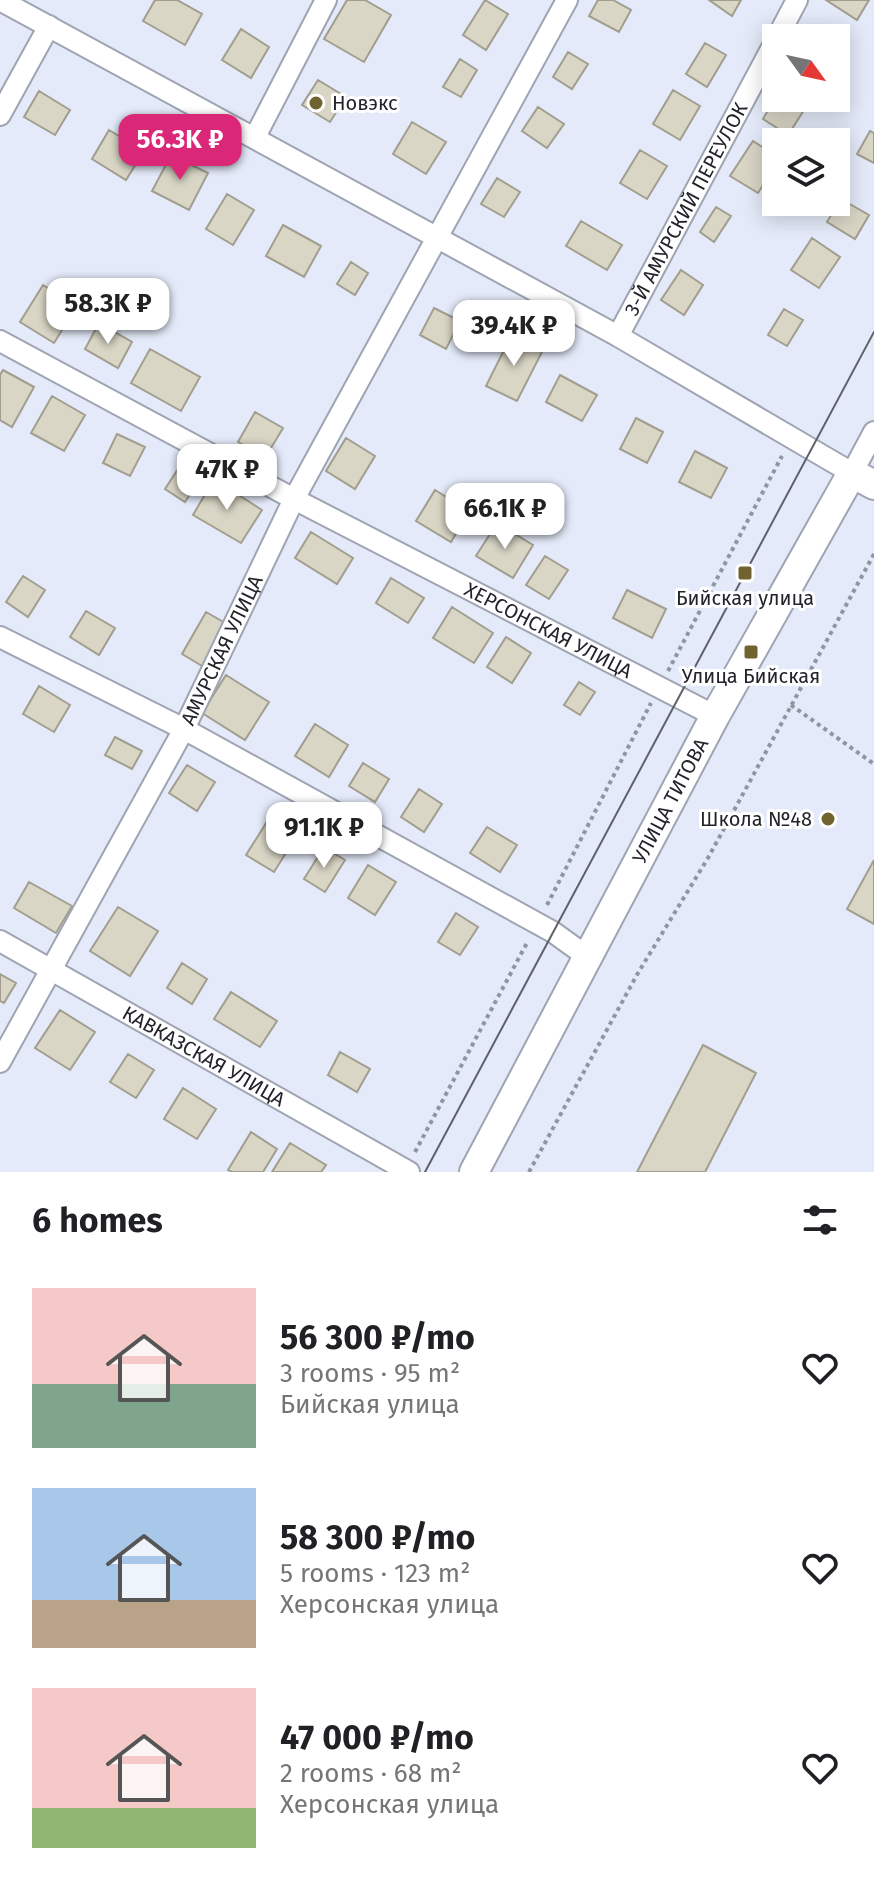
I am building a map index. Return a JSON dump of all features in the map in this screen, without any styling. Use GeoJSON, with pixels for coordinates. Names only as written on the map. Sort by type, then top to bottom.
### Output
{"type":"FeatureCollection","features":[{"type":"Feature","properties":{"kind":"street"},"geometry":{"type":"LineString","coordinates":[[0,0],[440,237],[618,336],[863,479]]}},
{"type":"Feature","properties":{"kind":"street"},"geometry":{"type":"LineString","coordinates":[[255,137],[326,0]]}},
{"type":"Feature","properties":{"kind":"street","name":"АМУРСКАЯ УЛИЦА"},"geometry":{"type":"LineString","coordinates":[[0,1062],[184,729],[294,499],[567,0]]}},
{"type":"Feature","properties":{"kind":"street","name":"3-Й АМУРСКИЙ ПЕРЕУЛОК"},"geometry":{"type":"LineString","coordinates":[[784,24],[797,0]]}},
{"type":"Feature","properties":{"kind":"street"},"geometry":{"type":"LineString","coordinates":[[0,115],[49,26]]}},
{"type":"Feature","properties":{"kind":"street","name":"3-Й АМУРСКИЙ ПЕРЕУЛОК"},"geometry":{"type":"LineString","coordinates":[[618,336],[762,65]]}},
{"type":"Feature","properties":{"kind":"street","name":"ХЕРСОНСКАЯ УЛИЦА"},"geometry":{"type":"LineString","coordinates":[[0,341],[294,499],[715,716]]}},
{"type":"Feature","properties":{"kind":"street","name":"УЛИЦА ТИТОВА"},"geometry":{"type":"LineString","coordinates":[[474,1172],[715,716],[863,479],[874,432]]}},
{"type":"Feature","properties":{"kind":"street"},"geometry":{"type":"LineString","coordinates":[[0,637],[184,729],[538,923],[589,958]]}},
{"type":"Feature","properties":{"kind":"street","name":"КАВКАЗСКАЯ УЛИЦА"},"geometry":{"type":"LineString","coordinates":[[0,941],[407,1171]]}},
{"type":"Feature","properties":{"kind":"path"},"geometry":{"type":"LineString","coordinates":[[407,1171],[792,436]]}},
{"type":"Feature","properties":{"kind":"path"},"geometry":{"type":"LineString","coordinates":[[529,1172],[874,554]]}},
{"type":"Feature","properties":{"kind":"path"},"geometry":{"type":"LineString","coordinates":[[791,705],[874,764]]}},
{"type":"Feature","properties":{"kind":"building"},"geometry":{"type":"Polygon","coordinates":[[[155,0],[177,0],[202,14],[185,45],[143,21],[155,0]]]}},
{"type":"Feature","properties":{"kind":"building"},"geometry":{"type":"Polygon","coordinates":[[[347,0],[365,0],[391,15],[364,62],[324,39],[347,0]]]}},
{"type":"Feature","properties":{"kind":"building"},"geometry":{"type":"Polygon","coordinates":[[[485,0],[508,14],[486,50],[463,35],[485,0]]]}},
{"type":"Feature","properties":{"kind":"building"},"geometry":{"type":"Polygon","coordinates":[[[598,0],[613,0],[631,10],[619,32],[589,16],[598,0]]]}},
{"type":"Feature","properties":{"kind":"building"},"geometry":{"type":"Polygon","coordinates":[[[709,0],[741,0],[732,16],[709,0]]]}},
{"type":"Feature","properties":{"kind":"building"},"geometry":{"type":"Polygon","coordinates":[[[826,0],[869,0],[857,20],[826,0]]]}},
{"type":"Feature","properties":{"kind":"building"},"geometry":{"type":"Polygon","coordinates":[[[241,29],[269,47],[251,78],[222,60],[241,29]]]}},
{"type":"Feature","properties":{"kind":"building"},"geometry":{"type":"Polygon","coordinates":[[[705,43],[726,55],[707,87],[686,74],[705,43]]]}},
{"type":"Feature","properties":{"kind":"building"},"geometry":{"type":"Polygon","coordinates":[[[568,52],[588,64],[572,89],[553,77],[568,52]]]}},
{"type":"Feature","properties":{"kind":"building"},"geometry":{"type":"Polygon","coordinates":[[[460,59],[477,70],[461,97],[443,87],[460,59]]]}},
{"type":"Feature","properties":{"kind":"building"},"geometry":{"type":"Polygon","coordinates":[[[318,80],[346,97],[330,122],[302,105],[318,80]]]}},
{"type":"Feature","properties":{"kind":"building"},"geometry":{"type":"Polygon","coordinates":[[[673,90],[700,106],[680,140],[653,124],[673,90]]]}},
{"type":"Feature","properties":{"kind":"building"},"geometry":{"type":"Polygon","coordinates":[[[39,91],[70,110],[55,135],[24,117],[39,91]]]}},
{"type":"Feature","properties":{"kind":"building"},"geometry":{"type":"Polygon","coordinates":[[[538,107],[564,124],[547,148],[522,131],[538,107]]]}},
{"type":"Feature","properties":{"kind":"building"},"geometry":{"type":"Polygon","coordinates":[[[767,112],[803,112],[792,128],[777,128],[763,119],[767,112]]]}},
{"type":"Feature","properties":{"kind":"building"},"geometry":{"type":"Polygon","coordinates":[[[412,122],[446,142],[426,174],[393,154],[412,122]]]}},
{"type":"Feature","properties":{"kind":"building"},"geometry":{"type":"Polygon","coordinates":[[[109,130],[144,151],[126,180],[92,159],[109,130]]]}},
{"type":"Feature","properties":{"kind":"building"},"geometry":{"type":"Polygon","coordinates":[[[870,131],[874,133],[874,163],[857,154],[870,131]]]}},
{"type":"Feature","properties":{"kind":"building"},"geometry":{"type":"Polygon","coordinates":[[[753,141],[762,147],[762,187],[758,193],[730,176],[753,141]]]}},
{"type":"Feature","properties":{"kind":"building"},"geometry":{"type":"Polygon","coordinates":[[[640,150],[667,166],[647,199],[620,183],[640,150]]]}},
{"type":"Feature","properties":{"kind":"building"},"geometry":{"type":"Polygon","coordinates":[[[171,155],[208,173],[189,210],[152,191],[171,155]]]}},
{"type":"Feature","properties":{"kind":"building"},"geometry":{"type":"Polygon","coordinates":[[[497,178],[520,192],[504,217],[481,204],[497,178]]]}},
{"type":"Feature","properties":{"kind":"building"},"geometry":{"type":"Polygon","coordinates":[[[227,194],[254,210],[233,245],[206,229],[227,194]]]}},
{"type":"Feature","properties":{"kind":"building"},"geometry":{"type":"Polygon","coordinates":[[[850,204],[869,215],[855,239],[827,222],[831,216],[850,216],[850,204]]]}},
{"type":"Feature","properties":{"kind":"building"},"geometry":{"type":"Polygon","coordinates":[[[716,207],[731,216],[714,242],[700,232],[716,207]]]}},
{"type":"Feature","properties":{"kind":"building"},"geometry":{"type":"Polygon","coordinates":[[[581,221],[622,245],[607,270],[566,246],[581,221]]]}},
{"type":"Feature","properties":{"kind":"building"},"geometry":{"type":"Polygon","coordinates":[[[283,225],[321,246],[304,277],[266,256],[283,225]]]}},
{"type":"Feature","properties":{"kind":"building"},"geometry":{"type":"Polygon","coordinates":[[[812,238],[840,257],[819,288],[791,270],[812,238]]]}},
{"type":"Feature","properties":{"kind":"building"},"geometry":{"type":"Polygon","coordinates":[[[351,262],[368,273],[355,295],[337,284],[351,262]]]}},
{"type":"Feature","properties":{"kind":"building"},"geometry":{"type":"Polygon","coordinates":[[[681,270],[703,285],[684,315],[661,300],[681,270]]]}},
{"type":"Feature","properties":{"kind":"building"},"geometry":{"type":"Polygon","coordinates":[[[43,285],[77,306],[54,343],[20,322],[43,285]]]}},
{"type":"Feature","properties":{"kind":"building"},"geometry":{"type":"Polygon","coordinates":[[[434,308],[460,321],[446,349],[420,335],[434,308]]]}},
{"type":"Feature","properties":{"kind":"building"},"geometry":{"type":"Polygon","coordinates":[[[784,309],[803,320],[787,346],[768,335],[784,309]]]}},
{"type":"Feature","properties":{"kind":"building"},"geometry":{"type":"Polygon","coordinates":[[[99,323],[132,342],[118,368],[85,349],[99,323]]]}},
{"type":"Feature","properties":{"kind":"building"},"geometry":{"type":"Polygon","coordinates":[[[512,334],[543,350],[517,401],[486,386],[512,334]]]}},
{"type":"Feature","properties":{"kind":"building"},"geometry":{"type":"Polygon","coordinates":[[[150,349],[200,377],[181,411],[131,383],[150,349]]]}},
{"type":"Feature","properties":{"kind":"building"},"geometry":{"type":"Polygon","coordinates":[[[3,370],[34,387],[12,427],[0,420],[0,375],[3,370]]]}},
{"type":"Feature","properties":{"kind":"building"},"geometry":{"type":"Polygon","coordinates":[[[560,375],[597,395],[582,421],[546,402],[560,375]]]}},
{"type":"Feature","properties":{"kind":"building"},"geometry":{"type":"Polygon","coordinates":[[[52,396],[85,415],[64,451],[31,433],[52,396]]]}},
{"type":"Feature","properties":{"kind":"building"},"geometry":{"type":"Polygon","coordinates":[[[255,412],[283,428],[265,458],[238,442],[255,412]]]}},
{"type":"Feature","properties":{"kind":"building"},"geometry":{"type":"Polygon","coordinates":[[[636,418],[663,432],[647,463],[620,449],[636,418]]]}},
{"type":"Feature","properties":{"kind":"building"},"geometry":{"type":"Polygon","coordinates":[[[117,434],[145,447],[130,476],[103,463],[117,434]]]}},
{"type":"Feature","properties":{"kind":"building"},"geometry":{"type":"Polygon","coordinates":[[[346,438],[375,456],[355,489],[326,471],[346,438]]]}},
{"type":"Feature","properties":{"kind":"building"},"geometry":{"type":"Polygon","coordinates":[[[695,451],[727,468],[711,498],[679,482],[695,451]]]}},
{"type":"Feature","properties":{"kind":"building"},"geometry":{"type":"Polygon","coordinates":[[[182,463],[202,476],[185,502],[165,489],[182,463]]]}},
{"type":"Feature","properties":{"kind":"building"},"geometry":{"type":"Polygon","coordinates":[[[214,479],[262,510],[241,543],[193,515],[214,479]]]}},
{"type":"Feature","properties":{"kind":"building"},"geometry":{"type":"Polygon","coordinates":[[[435,490],[469,511],[451,542],[416,521],[435,490]]]}},
{"type":"Feature","properties":{"kind":"building"},"geometry":{"type":"Polygon","coordinates":[[[497,523],[533,545],[513,578],[476,556],[497,523]]]}},
{"type":"Feature","properties":{"kind":"building"},"geometry":{"type":"Polygon","coordinates":[[[311,532],[353,558],[337,584],[295,558],[311,532]]]}},
{"type":"Feature","properties":{"kind":"building"},"geometry":{"type":"Polygon","coordinates":[[[545,556],[568,570],[549,599],[526,585],[545,556]]]}},
{"type":"Feature","properties":{"kind":"building"},"geometry":{"type":"Polygon","coordinates":[[[23,576],[45,590],[28,617],[6,602],[23,576]]]}},
{"type":"Feature","properties":{"kind":"building"},"geometry":{"type":"Polygon","coordinates":[[[391,578],[424,598],[408,623],[376,603],[391,578]]]}},
{"type":"Feature","properties":{"kind":"building"},"geometry":{"type":"Polygon","coordinates":[[[627,590],[666,609],[652,638],[613,618],[627,590]]]}},
{"type":"Feature","properties":{"kind":"building"},"geometry":{"type":"Polygon","coordinates":[[[452,607],[493,633],[474,663],[433,638],[452,607]]]}},
{"type":"Feature","properties":{"kind":"building"},"geometry":{"type":"Polygon","coordinates":[[[86,611],[115,628],[99,655],[70,637],[86,611]]]}},
{"type":"Feature","properties":{"kind":"building"},"geometry":{"type":"Polygon","coordinates":[[[206,612],[227,624],[202,666],[182,654],[206,612]]]}},
{"type":"Feature","properties":{"kind":"building"},"geometry":{"type":"Polygon","coordinates":[[[506,637],[531,653],[512,683],[487,667],[506,637]]]}},
{"type":"Feature","properties":{"kind":"building"},"geometry":{"type":"Polygon","coordinates":[[[226,675],[269,702],[245,740],[202,713],[226,675]]]}},
{"type":"Feature","properties":{"kind":"building"},"geometry":{"type":"Polygon","coordinates":[[[579,682],[595,692],[580,715],[564,705],[579,682]]]}},
{"type":"Feature","properties":{"kind":"building"},"geometry":{"type":"Polygon","coordinates":[[[39,686],[70,705],[54,732],[23,714],[39,686]]]}},
{"type":"Feature","properties":{"kind":"building"},"geometry":{"type":"Polygon","coordinates":[[[315,724],[348,745],[329,777],[295,756],[315,724]]]}},
{"type":"Feature","properties":{"kind":"building"},"geometry":{"type":"Polygon","coordinates":[[[115,737],[142,751],[132,769],[105,755],[115,737]]]}},
{"type":"Feature","properties":{"kind":"building"},"geometry":{"type":"Polygon","coordinates":[[[363,763],[389,779],[375,802],[349,786],[363,763]]]}},
{"type":"Feature","properties":{"kind":"building"},"geometry":{"type":"Polygon","coordinates":[[[187,765],[215,782],[197,811],[169,793],[187,765]]]}},
{"type":"Feature","properties":{"kind":"building"},"geometry":{"type":"Polygon","coordinates":[[[419,789],[442,804],[424,832],[401,817],[419,789]]]}},
{"type":"Feature","properties":{"kind":"building"},"geometry":{"type":"Polygon","coordinates":[[[273,812],[301,829],[274,872],[246,855],[273,812]]]}},
{"type":"Feature","properties":{"kind":"building"},"geometry":{"type":"Polygon","coordinates":[[[487,827],[517,845],[500,872],[470,853],[487,827]]]}},
{"type":"Feature","properties":{"kind":"building"},"geometry":{"type":"Polygon","coordinates":[[[324,847],[345,860],[325,892],[304,879],[324,847]]]}},
{"type":"Feature","properties":{"kind":"building"},"geometry":{"type":"Polygon","coordinates":[[[874,860],[874,924],[847,909],[874,860]]]}},
{"type":"Feature","properties":{"kind":"building"},"geometry":{"type":"Polygon","coordinates":[[[368,865],[396,882],[375,915],[348,898],[368,865]]]}},
{"type":"Feature","properties":{"kind":"building"},"geometry":{"type":"Polygon","coordinates":[[[29,882],[72,906],[56,933],[14,908],[29,882]]]}},
{"type":"Feature","properties":{"kind":"building"},"geometry":{"type":"Polygon","coordinates":[[[118,907],[158,931],[130,976],[90,951],[118,907]]]}},
{"type":"Feature","properties":{"kind":"building"},"geometry":{"type":"Polygon","coordinates":[[[456,913],[478,927],[460,955],[438,942],[456,913]]]}},
{"type":"Feature","properties":{"kind":"building"},"geometry":{"type":"Polygon","coordinates":[[[182,963],[207,979],[192,1004],[167,988],[182,963]]]}},
{"type":"Feature","properties":{"kind":"building"},"geometry":{"type":"Polygon","coordinates":[[[0,974],[16,983],[4,1003],[0,1001],[0,974]]]}},
{"type":"Feature","properties":{"kind":"building"},"geometry":{"type":"Polygon","coordinates":[[[231,992],[277,1021],[260,1047],[214,1019],[231,992]]]}},
{"type":"Feature","properties":{"kind":"building"},"geometry":{"type":"Polygon","coordinates":[[[60,1010],[95,1032],[70,1070],[35,1048],[60,1010]]]}},
{"type":"Feature","properties":{"kind":"building"},"geometry":{"type":"Polygon","coordinates":[[[703,1045],[756,1073],[705,1172],[637,1172],[703,1045]]]}},
{"type":"Feature","properties":{"kind":"building"},"geometry":{"type":"Polygon","coordinates":[[[340,1052],[370,1069],[357,1092],[328,1075],[340,1052]]]}},
{"type":"Feature","properties":{"kind":"building"},"geometry":{"type":"Polygon","coordinates":[[[128,1054],[154,1070],[136,1098],[110,1082],[128,1054]]]}},
{"type":"Feature","properties":{"kind":"building"},"geometry":{"type":"Polygon","coordinates":[[[183,1088],[216,1109],[197,1139],[164,1119],[183,1088]]]}},
{"type":"Feature","properties":{"kind":"building"},"geometry":{"type":"Polygon","coordinates":[[[251,1132],[277,1149],[263,1172],[228,1170],[251,1132]]]}},
{"type":"Feature","properties":{"kind":"building"},"geometry":{"type":"Polygon","coordinates":[[[290,1143],[326,1165],[321,1172],[272,1172],[290,1143]]]}},
{"type":"Feature","properties":{"kind":"tram line"},"geometry":{"type":"LineString","coordinates":[[425,1172],[874,332]]}},
{"type":"Feature","properties":{"kind":"place","name":"Новэкс"},"geometry":{"type":"Point","coordinates":[316,103]}},
{"type":"Feature","properties":{"kind":"place","name":"Бийская улица"},"geometry":{"type":"Point","coordinates":[745,573]}},
{"type":"Feature","properties":{"kind":"place","name":"Улица Бийская"},"geometry":{"type":"Point","coordinates":[751,652]}},
{"type":"Feature","properties":{"kind":"place","name":"Школа №48"},"geometry":{"type":"Point","coordinates":[828,819]}}]}
